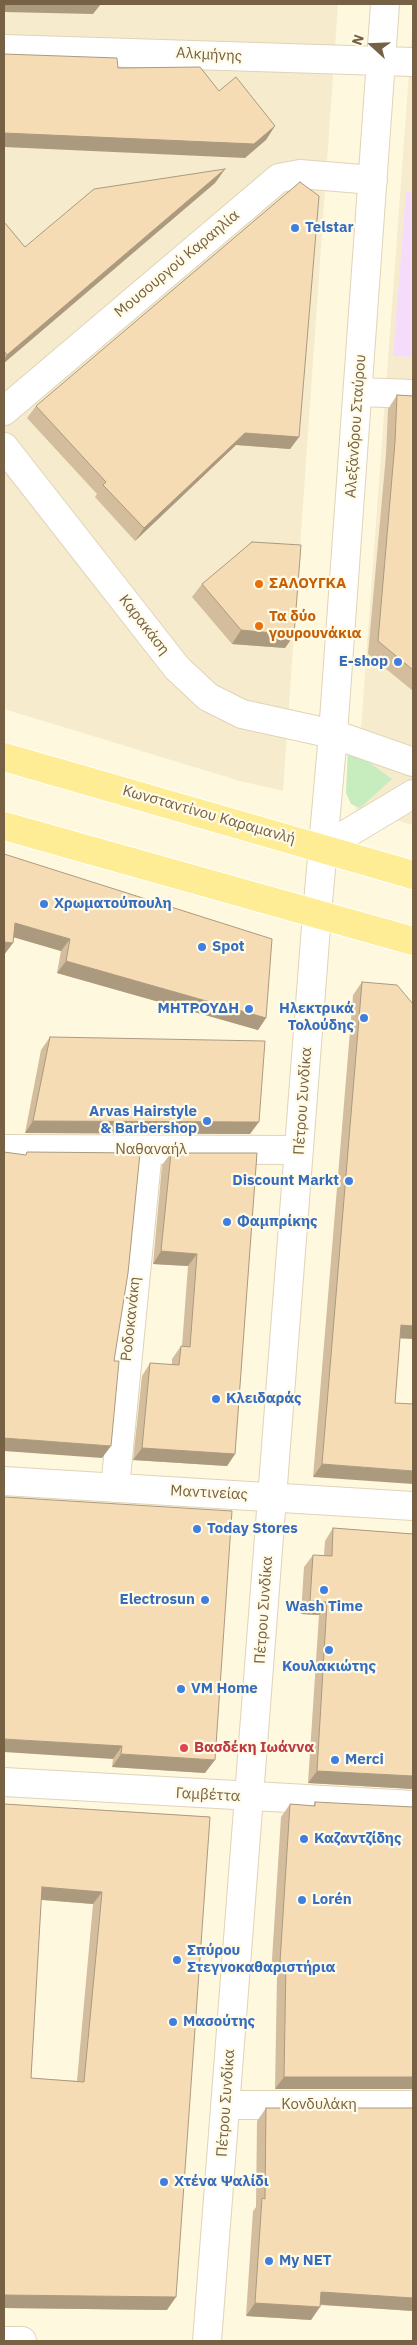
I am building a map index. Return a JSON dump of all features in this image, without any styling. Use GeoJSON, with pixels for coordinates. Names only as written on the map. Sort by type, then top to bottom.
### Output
{"type":"FeatureCollection","features":[{"type":"Feature","properties":{"kind":"main road","name":"Κωνσταντίνου Καραμανλή"},"geometry":{"type":"LineString","coordinates":[[4,757],[413,875]]}},
{"type":"Feature","properties":{"kind":"main road"},"geometry":{"type":"LineString","coordinates":[[4,826],[413,941]]}},
{"type":"Feature","properties":{"kind":"street","name":"Αλεξάνδρου Σταύρου"},"geometry":{"type":"LineString","coordinates":[[323,848],[359,392],[385,4]]}},
{"type":"Feature","properties":{"kind":"street","name":"Αλκμήνης"},"geometry":{"type":"LineString","coordinates":[[4,49],[155,52],[413,62]]}},
{"type":"Feature","properties":{"kind":"street","name":"Μουσουργού Καραηλία"},"geometry":{"type":"LineString","coordinates":[[4,411],[279,178],[300,174],[373,180]]}},
{"type":"Feature","properties":{"kind":"street"},"geometry":{"type":"LineString","coordinates":[[359,392],[413,394]]}},
{"type":"Feature","properties":{"kind":"street","name":"Καρακάση"},"geometry":{"type":"LineString","coordinates":[[4,447],[177,668],[208,697],[242,714],[333,734],[413,762]]}},
{"type":"Feature","properties":{"kind":"street"},"geometry":{"type":"LineString","coordinates":[[323,848],[413,794]]}},
{"type":"Feature","properties":{"kind":"street","name":"Πέτρου Συνδίκα"},"geometry":{"type":"LineString","coordinates":[[207,2341],[323,848]]}},
{"type":"Feature","properties":{"kind":"street","name":"Ναθαναήλ"},"geometry":{"type":"LineString","coordinates":[[4,1150],[299,1150]]}},
{"type":"Feature","properties":{"kind":"street","name":"Ροδοκανάκη"},"geometry":{"type":"LineString","coordinates":[[115,1488],[148,1150]]}},
{"type":"Feature","properties":{"kind":"street","name":"Μαντινείας"},"geometry":{"type":"LineString","coordinates":[[4,1481],[413,1506]]}},
{"type":"Feature","properties":{"kind":"street","name":"Γαμβέττα"},"geometry":{"type":"LineString","coordinates":[[4,1782],[413,1805]]}},
{"type":"Feature","properties":{"kind":"street","name":"Κονδυλάκη"},"geometry":{"type":"LineString","coordinates":[[225,2106],[413,2105]]}},
{"type":"Feature","properties":{"kind":"street"},"geometry":{"type":"LineString","coordinates":[[4,2340],[22,2341]]}},
{"type":"Feature","properties":{"kind":"shaded area"},"geometry":{"type":"Polygon","coordinates":[[[4,4],[338,4],[283,791],[240,781],[4,709],[4,4]]]}},
{"type":"Feature","properties":{"kind":"shaded area"},"geometry":{"type":"Polygon","coordinates":[[[413,19],[413,825],[355,809],[413,19]]]}},
{"type":"Feature","properties":{"kind":"shaded area"},"geometry":{"type":"Polygon","coordinates":[[[406,192],[413,193],[413,357],[393,356],[406,192]]]}},
{"type":"Feature","properties":{"kind":"green space"},"geometry":{"type":"Polygon","coordinates":[[[348,747],[392,779],[360,808],[351,804],[346,793],[348,747]]]}},
{"type":"Feature","properties":{"kind":"building"},"geometry":{"type":"Polygon","coordinates":[[[4,54],[117,58],[118,68],[200,67],[219,91],[236,77],[275,126],[254,144],[4,133],[4,54]]]}},
{"type":"Feature","properties":{"kind":"building"},"geometry":{"type":"Polygon","coordinates":[[[225,169],[7,355],[4,351],[4,222],[25,247],[94,189],[225,169]]]}},
{"type":"Feature","properties":{"kind":"building"},"geometry":{"type":"Polygon","coordinates":[[[300,182],[319,196],[299,437],[245,433],[144,528],[103,485],[106,482],[36,406],[300,182]]]}},
{"type":"Feature","properties":{"kind":"building"},"geometry":{"type":"Polygon","coordinates":[[[397,395],[413,396],[413,670],[378,641],[395,442],[397,395]]]}},
{"type":"Feature","properties":{"kind":"building"},"geometry":{"type":"Polygon","coordinates":[[[252,542],[301,545],[294,635],[241,630],[202,584],[252,542]]]}},
{"type":"Feature","properties":{"kind":"building"},"geometry":{"type":"Polygon","coordinates":[[[4,854],[272,939],[266,1018],[66,961],[70,939],[15,923],[13,943],[4,942],[4,854]]]}},
{"type":"Feature","properties":{"kind":"building"},"geometry":{"type":"Polygon","coordinates":[[[362,982],[397,985],[413,1004],[413,1326],[401,1325],[395,1403],[413,1404],[413,1471],[322,1464],[362,982]]]}},
{"type":"Feature","properties":{"kind":"building"},"geometry":{"type":"Polygon","coordinates":[[[50,1037],[265,1041],[259,1122],[33,1121],[50,1037]]]}},
{"type":"Feature","properties":{"kind":"building"},"geometry":{"type":"Polygon","coordinates":[[[4,1152],[26,1155],[27,1152],[140,1153],[128,1273],[114,1361],[119,1361],[111,1446],[4,1438],[4,1152]]]}},
{"type":"Feature","properties":{"kind":"building"},"geometry":{"type":"Polygon","coordinates":[[[171,1153],[257,1153],[235,1454],[142,1448],[150,1363],[179,1365],[181,1346],[190,1347],[197,1254],[161,1251],[171,1153]]]}},
{"type":"Feature","properties":{"kind":"building"},"geometry":{"type":"Polygon","coordinates":[[[4,1497],[232,1511],[215,1760],[121,1754],[122,1746],[4,1739],[4,1497]]]}},
{"type":"Feature","properties":{"kind":"building"},"geometry":{"type":"Polygon","coordinates":[[[333,1528],[413,1534],[413,1776],[317,1771],[327,1602],[310,1601],[313,1555],[332,1556],[333,1528]]]}},
{"type":"Feature","properties":{"kind":"building"},"geometry":{"type":"Polygon","coordinates":[[[315,1802],[413,1807],[413,2077],[284,2077],[286,1963],[280,1962],[290,1804],[315,1806],[315,1802]]]}},
{"type":"Feature","properties":{"kind":"building"},"geometry":{"type":"Polygon","coordinates":[[[4,1804],[210,1817],[176,2297],[4,2295],[4,1804]],[[42,1887],[31,2078],[84,2082],[102,1892],[42,1887]]]}},
{"type":"Feature","properties":{"kind":"building"},"geometry":{"type":"Polygon","coordinates":[[[266,2108],[413,2108],[413,2298],[321,2292],[320,2307],[255,2303],[262,2198],[265,2199],[266,2108]]]}},
{"type":"Feature","properties":{"kind":"place","name":"Telstar"},"geometry":{"type":"Point","coordinates":[295,228]}},
{"type":"Feature","properties":{"kind":"place","name":"ΣΑΛΟΥΓΚΑ"},"geometry":{"type":"Point","coordinates":[259,584]}},
{"type":"Feature","properties":{"kind":"place","name":"Τα δύο γουρουνάκια"},"geometry":{"type":"Point","coordinates":[259,626]}},
{"type":"Feature","properties":{"kind":"place","name":"E-shop"},"geometry":{"type":"Point","coordinates":[398,662]}},
{"type":"Feature","properties":{"kind":"place","name":"Χρωματούπουλη"},"geometry":{"type":"Point","coordinates":[44,904]}},
{"type":"Feature","properties":{"kind":"place","name":"Spot"},"geometry":{"type":"Point","coordinates":[202,947]}},
{"type":"Feature","properties":{"kind":"place","name":"ΜΗΤΡΟΥΔΗ"},"geometry":{"type":"Point","coordinates":[249,1009]}},
{"type":"Feature","properties":{"kind":"place","name":"Ηλεκτρικά Τολούδης"},"geometry":{"type":"Point","coordinates":[364,1018]}},
{"type":"Feature","properties":{"kind":"place","name":"Arvas Hairstyle & Barbershop"},"geometry":{"type":"Point","coordinates":[207,1121]}},
{"type":"Feature","properties":{"kind":"place","name":"Discount Markt"},"geometry":{"type":"Point","coordinates":[349,1181]}},
{"type":"Feature","properties":{"kind":"place","name":"Φαμπρίκης"},"geometry":{"type":"Point","coordinates":[227,1222]}},
{"type":"Feature","properties":{"kind":"place","name":"Κλειδαράς"},"geometry":{"type":"Point","coordinates":[216,1399]}},
{"type":"Feature","properties":{"kind":"place","name":"Today Stores"},"geometry":{"type":"Point","coordinates":[197,1529]}},
{"type":"Feature","properties":{"kind":"place","name":"Wash Time"},"geometry":{"type":"Point","coordinates":[324,1590]}},
{"type":"Feature","properties":{"kind":"place","name":"Electrosun"},"geometry":{"type":"Point","coordinates":[205,1600]}},
{"type":"Feature","properties":{"kind":"place","name":"Κουλακιώτης"},"geometry":{"type":"Point","coordinates":[329,1650]}},
{"type":"Feature","properties":{"kind":"place","name":"VM Home"},"geometry":{"type":"Point","coordinates":[181,1689]}},
{"type":"Feature","properties":{"kind":"place","name":"Βασδέκη Ιωάννα"},"geometry":{"type":"Point","coordinates":[184,1748]}},
{"type":"Feature","properties":{"kind":"place","name":"Merci"},"geometry":{"type":"Point","coordinates":[335,1760]}},
{"type":"Feature","properties":{"kind":"place","name":"Καζαντζίδης"},"geometry":{"type":"Point","coordinates":[304,1839]}},
{"type":"Feature","properties":{"kind":"place","name":"Lorén"},"geometry":{"type":"Point","coordinates":[302,1900]}},
{"type":"Feature","properties":{"kind":"place","name":"Σπύρου Στεγνοκαθαριστήρια"},"geometry":{"type":"Point","coordinates":[177,1960]}},
{"type":"Feature","properties":{"kind":"place","name":"Μασούτης"},"geometry":{"type":"Point","coordinates":[173,2022]}},
{"type":"Feature","properties":{"kind":"place","name":"Χτένα Ψαλίδι"},"geometry":{"type":"Point","coordinates":[164,2182]}},
{"type":"Feature","properties":{"kind":"place","name":"My NET"},"geometry":{"type":"Point","coordinates":[269,2261]}}]}
